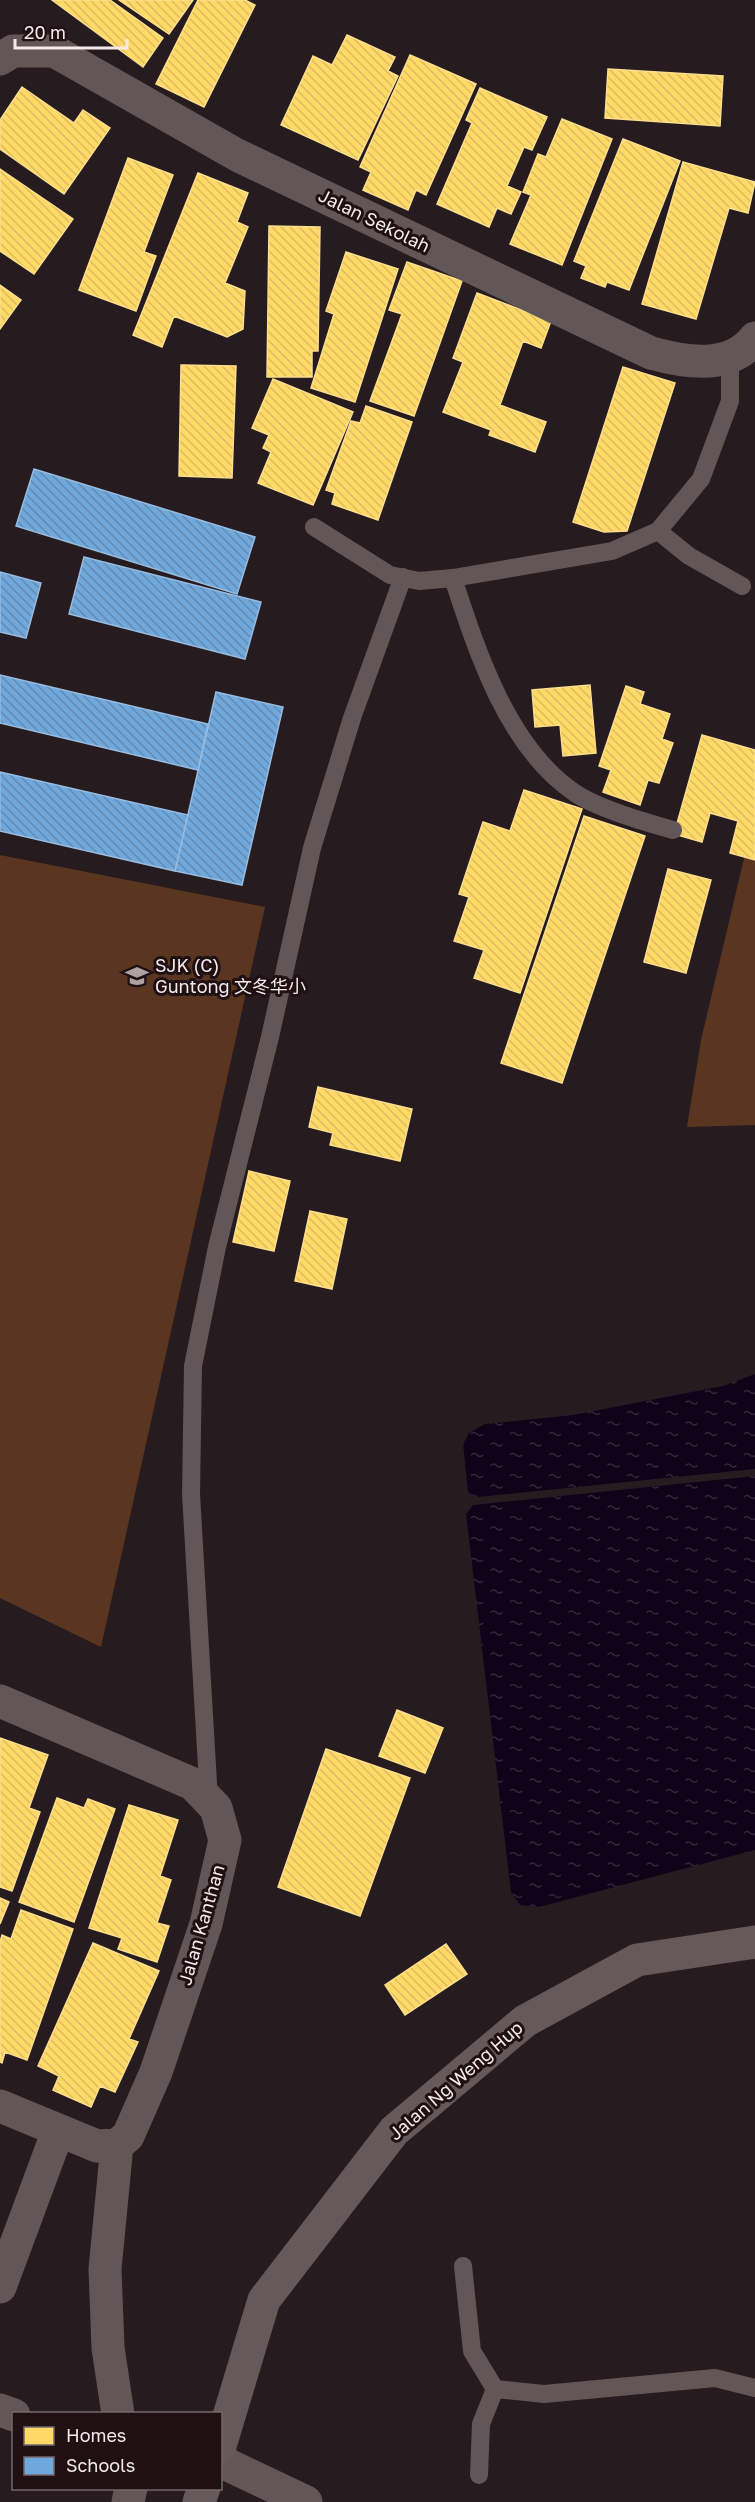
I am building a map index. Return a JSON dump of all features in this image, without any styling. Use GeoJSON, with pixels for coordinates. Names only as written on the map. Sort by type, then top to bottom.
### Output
{"type":"FeatureCollection","features":[{"type":"Feature","properties":{"kind":"main road","name":"Jalan Ng Weng Hup"},"geometry":{"type":"LineString","coordinates":[[222,2439],[264,2300],[394,2131],[525,2021],[637,1960],[755,1942]]}},
{"type":"Feature","properties":{"kind":"street","name":"Jalan Sekolah"},"geometry":{"type":"LineString","coordinates":[[0,58],[13,51],[54,51],[237,155],[651,352],[682,361],[708,362],[742,347]]}},
{"type":"Feature","properties":{"kind":"street","name":"Jalan Kanthan"},"geometry":{"type":"LineString","coordinates":[[0,1701],[193,1784],[216,1808],[225,1840],[206,1924],[156,2072],[128,2136],[117,2145]]}},
{"type":"Feature","properties":{"kind":"street"},"geometry":{"type":"LineString","coordinates":[[0,2106],[97,2146],[117,2145],[105,2269],[108,2348],[118,2412]]}},
{"type":"Feature","properties":{"kind":"street"},"geometry":{"type":"LineString","coordinates":[[0,2287],[58,2131]]}},
{"type":"Feature","properties":{"kind":"street"},"geometry":{"type":"LineString","coordinates":[[222,2462],[306,2502]]}},
{"type":"Feature","properties":{"kind":"lane"},"geometry":{"type":"LineString","coordinates":[[314,527],[390,575],[419,581],[453,578],[612,551],[658,531],[701,479],[730,401],[742,347]]}},
{"type":"Feature","properties":{"kind":"lane"},"geometry":{"type":"LineString","coordinates":[[658,531],[689,556],[742,586]]}},
{"type":"Feature","properties":{"kind":"lane"},"geometry":{"type":"LineString","coordinates":[[209,1801],[192,1494],[193,1366],[217,1247],[270,1037],[312,848],[352,718],[403,577]]}},
{"type":"Feature","properties":{"kind":"lane"},"geometry":{"type":"LineString","coordinates":[[453,578],[471,634],[501,703],[538,762],[576,794],[631,818],[673,830]]}},
{"type":"Feature","properties":{"kind":"lane"},"geometry":{"type":"LineString","coordinates":[[463,2266],[472,2351],[495,2389]]}},
{"type":"Feature","properties":{"kind":"lane"},"geometry":{"type":"LineString","coordinates":[[495,2389],[544,2394],[715,2378],[755,2388]]}},
{"type":"Feature","properties":{"kind":"lane"},"geometry":{"type":"LineString","coordinates":[[479,2475],[481,2424],[495,2389]]}},
{"type":"Feature","properties":{"kind":"shaded area"},"geometry":{"type":"Polygon","coordinates":[[[755,812],[755,1125],[687,1127],[701,1040],[755,812]]]}},
{"type":"Feature","properties":{"kind":"shaded area"},"geometry":{"type":"Polygon","coordinates":[[[0,855],[265,907],[101,1647],[0,1598],[0,855]]]}},
{"type":"Feature","properties":{"kind":"water"},"geometry":{"type":"Polygon","coordinates":[[[755,1374],[755,1469],[478,1497],[468,1492],[463,1444],[469,1433],[485,1424],[573,1415],[723,1386],[755,1374]]]}},
{"type":"Feature","properties":{"kind":"water"},"geometry":{"type":"Polygon","coordinates":[[[755,1476],[755,1850],[539,1907],[520,1905],[511,1892],[466,1514],[473,1505],[755,1476]]]}},
{"type":"Feature","properties":{"kind":"building: Homes"},"geometry":{"type":"Polygon","coordinates":[[[52,0],[110,0],[163,38],[143,67],[52,0]]]}},
{"type":"Feature","properties":{"kind":"building: Homes"},"geometry":{"type":"Polygon","coordinates":[[[119,0],[193,0],[169,34],[119,0]]]}},
{"type":"Feature","properties":{"kind":"building: Homes"},"geometry":{"type":"Polygon","coordinates":[[[198,0],[245,0],[255,5],[204,107],[156,84],[198,0]]]}},
{"type":"Feature","properties":{"kind":"building: Homes"},"geometry":{"type":"Polygon","coordinates":[[[347,35],[395,57],[388,71],[398,76],[358,160],[281,125],[313,56],[332,65],[347,35]]]}},
{"type":"Feature","properties":{"kind":"building: Homes"},"geometry":{"type":"Polygon","coordinates":[[[410,55],[476,84],[426,195],[416,190],[408,210],[363,190],[371,172],[360,167],[410,55]]]}},
{"type":"Feature","properties":{"kind":"building: Homes"},"geometry":{"type":"Polygon","coordinates":[[[608,69],[723,76],[720,126],[605,118],[608,69]]]}},
{"type":"Feature","properties":{"kind":"building: Homes"},"geometry":{"type":"Polygon","coordinates":[[[22,87],[74,123],[83,110],[110,128],[64,194],[0,149],[0,120],[22,87]]]}},
{"type":"Feature","properties":{"kind":"building: Homes"},"geometry":{"type":"Polygon","coordinates":[[[480,88],[547,117],[532,150],[524,147],[507,186],[521,192],[511,214],[497,208],[489,227],[437,204],[472,123],[466,120],[480,88]]]}},
{"type":"Feature","properties":{"kind":"building: Homes"},"geometry":{"type":"Polygon","coordinates":[[[562,119],[612,139],[562,265],[510,244],[531,195],[523,192],[538,154],[546,157],[562,119]]]}},
{"type":"Feature","properties":{"kind":"building: Homes"},"geometry":{"type":"Polygon","coordinates":[[[623,139],[680,161],[629,290],[607,282],[605,287],[581,278],[586,266],[574,261],[623,139]]]}},
{"type":"Feature","properties":{"kind":"building: Homes"},"geometry":{"type":"Polygon","coordinates":[[[128,158],[173,175],[144,252],[156,256],[136,311],[79,290],[128,158]]]}},
{"type":"Feature","properties":{"kind":"building: Homes"},"geometry":{"type":"Polygon","coordinates":[[[683,162],[755,182],[748,213],[729,208],[696,319],[642,304],[683,162]]]}},
{"type":"Feature","properties":{"kind":"building: Homes"},"geometry":{"type":"Polygon","coordinates":[[[0,169],[73,219],[34,274],[0,251],[0,169]]]}},
{"type":"Feature","properties":{"kind":"building: Homes"},"geometry":{"type":"Polygon","coordinates":[[[198,173],[248,193],[237,222],[248,227],[225,283],[245,291],[243,329],[227,337],[174,316],[162,347],[133,335],[198,173]]]}},
{"type":"Feature","properties":{"kind":"building: Homes"},"geometry":{"type":"Polygon","coordinates":[[[269,226],[320,227],[318,351],[312,351],[312,377],[267,377],[269,226]]]}},
{"type":"Feature","properties":{"kind":"building: Homes"},"geometry":{"type":"Polygon","coordinates":[[[346,252],[398,269],[355,402],[311,388],[334,314],[326,311],[346,252]]]}},
{"type":"Feature","properties":{"kind":"building: Homes"},"geometry":{"type":"Polygon","coordinates":[[[407,262],[462,281],[414,416],[370,401],[402,314],[389,310],[407,262]]]}},
{"type":"Feature","properties":{"kind":"building: Homes"},"geometry":{"type":"Polygon","coordinates":[[[0,285],[21,300],[0,329],[0,285]]]}},
{"type":"Feature","properties":{"kind":"building: Homes"},"geometry":{"type":"Polygon","coordinates":[[[477,293],[551,321],[541,348],[523,341],[500,405],[546,422],[535,452],[489,435],[491,430],[443,412],[463,362],[453,358],[477,293]]]}},
{"type":"Feature","properties":{"kind":"building: Homes"},"geometry":{"type":"Polygon","coordinates":[[[181,365],[236,366],[232,478],[179,476],[181,365]]]}},
{"type":"Feature","properties":{"kind":"building: Homes"},"geometry":{"type":"Polygon","coordinates":[[[623,367],[675,383],[627,531],[604,532],[573,522],[623,367]]]}},
{"type":"Feature","properties":{"kind":"building: Homes"},"geometry":{"type":"Polygon","coordinates":[[[273,379],[353,412],[313,505],[258,483],[271,452],[263,448],[269,435],[252,428],[273,379]]]}},
{"type":"Feature","properties":{"kind":"building: Homes"},"geometry":{"type":"Polygon","coordinates":[[[366,406],[412,422],[378,520],[332,504],[335,493],[326,490],[351,421],[360,423],[366,406]]]}},
{"type":"Feature","properties":{"kind":"building: Homes"},"geometry":{"type":"Polygon","coordinates":[[[590,685],[596,753],[563,756],[560,725],[535,727],[532,690],[590,685]]]}},
{"type":"Feature","properties":{"kind":"building: Homes"},"geometry":{"type":"Polygon","coordinates":[[[626,686],[644,692],[640,704],[670,714],[662,739],[673,743],[659,783],[648,780],[640,805],[603,792],[611,770],[599,766],[626,686]]]}},
{"type":"Feature","properties":{"kind":"building: Homes"},"geometry":{"type":"Polygon","coordinates":[[[702,735],[755,750],[755,860],[730,853],[738,821],[710,813],[702,842],[674,834],[702,735]]]}},
{"type":"Feature","properties":{"kind":"building: Homes"},"geometry":{"type":"Polygon","coordinates":[[[524,790],[582,809],[520,993],[474,978],[484,950],[454,941],[469,897],[459,894],[483,822],[510,831],[524,790]]]}},
{"type":"Feature","properties":{"kind":"building: Homes"},"geometry":{"type":"Polygon","coordinates":[[[584,816],[645,836],[562,1083],[501,1063],[584,816]]]}},
{"type":"Feature","properties":{"kind":"building: Homes"},"geometry":{"type":"Polygon","coordinates":[[[668,869],[711,880],[686,973],[644,962],[668,869]]]}},
{"type":"Feature","properties":{"kind":"building: Homes"},"geometry":{"type":"Polygon","coordinates":[[[318,1087],[412,1109],[400,1161],[330,1145],[333,1133],[309,1127],[318,1087]]]}},
{"type":"Feature","properties":{"kind":"building: Homes"},"geometry":{"type":"Polygon","coordinates":[[[249,1171],[290,1181],[274,1251],[233,1242],[249,1171]]]}},
{"type":"Feature","properties":{"kind":"building: Homes"},"geometry":{"type":"Polygon","coordinates":[[[310,1211],[347,1219],[332,1289],[295,1281],[310,1211]]]}},
{"type":"Feature","properties":{"kind":"building: Homes"},"geometry":{"type":"Polygon","coordinates":[[[397,1710],[443,1728],[425,1773],[379,1756],[397,1710]]]}},
{"type":"Feature","properties":{"kind":"building: Homes"},"geometry":{"type":"Polygon","coordinates":[[[0,1738],[48,1755],[29,1808],[40,1812],[12,1891],[0,1887],[0,1738]]]}},
{"type":"Feature","properties":{"kind":"building: Homes"},"geometry":{"type":"Polygon","coordinates":[[[326,1749],[410,1778],[360,1916],[278,1887],[326,1749]]]}},
{"type":"Feature","properties":{"kind":"building: Homes"},"geometry":{"type":"Polygon","coordinates":[[[57,1798],[84,1808],[88,1799],[115,1809],[74,1922],[19,1902],[57,1798]]]}},
{"type":"Feature","properties":{"kind":"building: Homes"},"geometry":{"type":"Polygon","coordinates":[[[129,1805],[178,1820],[160,1876],[171,1880],[157,1923],[169,1926],[157,1962],[118,1949],[122,1938],[89,1928],[129,1805]]]}},
{"type":"Feature","properties":{"kind":"building: Homes"},"geometry":{"type":"Polygon","coordinates":[[[0,1898],[9,1902],[0,1924],[0,1898]]]}},
{"type":"Feature","properties":{"kind":"building: Homes"},"geometry":{"type":"Polygon","coordinates":[[[21,1910],[73,1929],[27,2060],[5,2052],[2,2063],[0,2062],[0,1942],[2,1935],[11,1939],[21,1910]]]}},
{"type":"Feature","properties":{"kind":"building: Homes"},"geometry":{"type":"Polygon","coordinates":[[[93,1943],[159,1971],[129,2039],[138,2042],[115,2092],[100,2086],[91,2107],[53,2090],[59,2076],[38,2066],[93,1943]]]}},
{"type":"Feature","properties":{"kind":"building: Homes"},"geometry":{"type":"Polygon","coordinates":[[[446,1944],[467,1974],[405,2015],[385,1985],[446,1944]]]}},
{"type":"Feature","properties":{"kind":"building: Schools"},"geometry":{"type":"Polygon","coordinates":[[[34,469],[255,537],[237,594],[16,526],[34,469]]]}},
{"type":"Feature","properties":{"kind":"building: Schools"},"geometry":{"type":"Polygon","coordinates":[[[84,557],[261,602],[245,659],[69,614],[84,557]]]}},
{"type":"Feature","properties":{"kind":"building: Schools"},"geometry":{"type":"Polygon","coordinates":[[[0,572],[41,583],[26,638],[0,632],[0,572]]]}},
{"type":"Feature","properties":{"kind":"building: Schools"},"geometry":{"type":"Polygon","coordinates":[[[0,675],[208,724],[198,770],[0,723],[0,675]]]}},
{"type":"Feature","properties":{"kind":"building: Schools"},"geometry":{"type":"Polygon","coordinates":[[[216,692],[283,707],[242,885],[175,871],[216,692]]]}},
{"type":"Feature","properties":{"kind":"building: Schools"},"geometry":{"type":"Polygon","coordinates":[[[0,772],[188,815],[175,871],[0,831],[0,772]]]}},
{"type":"Feature","properties":{"kind":"place","name":"SJK (C) Guntong 文冬华小"},"geometry":{"type":"Point","coordinates":[137,976]}}]}
